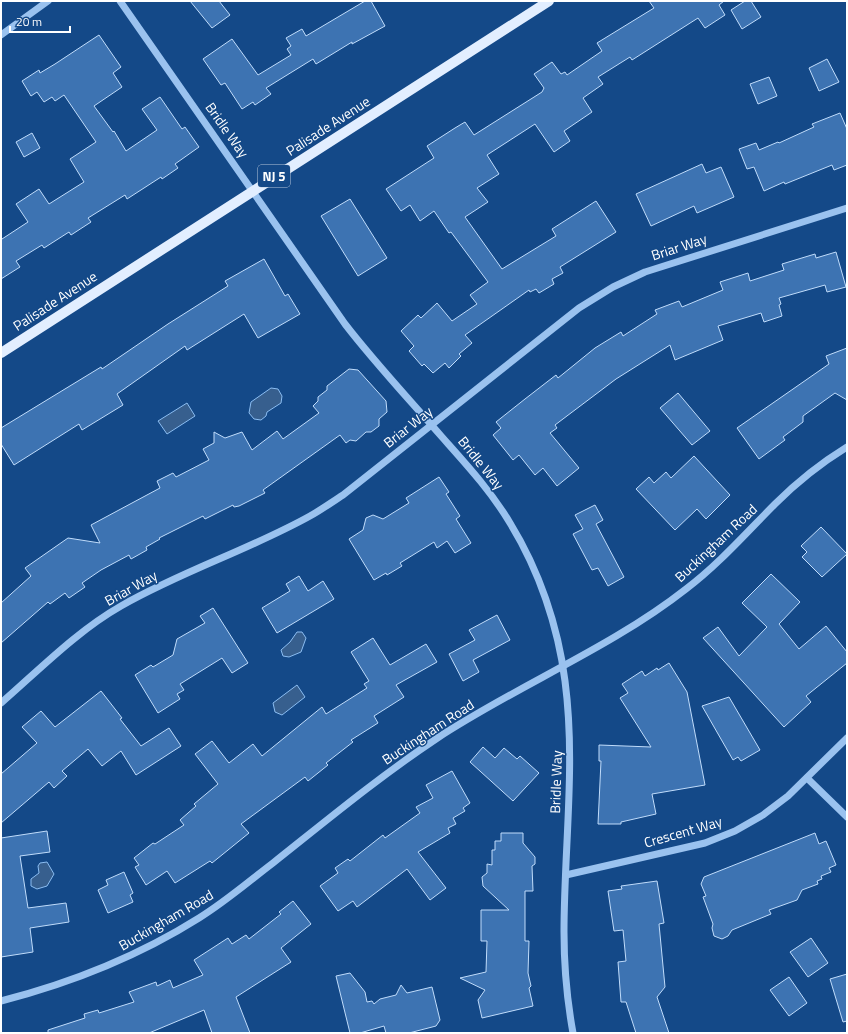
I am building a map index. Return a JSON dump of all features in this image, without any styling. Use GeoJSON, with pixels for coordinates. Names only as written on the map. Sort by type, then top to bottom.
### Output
{"type":"FeatureCollection","features":[{"type":"Feature","properties":{"kind":"main road","name":"Palisade Avenue"},"geometry":{"type":"LineString","coordinates":[[1,353],[252,190],[549,1]]}},
{"type":"Feature","properties":{"kind":"street"},"geometry":{"type":"LineString","coordinates":[[1,35],[48,1]]}},
{"type":"Feature","properties":{"kind":"street","name":"Bridle Way"},"geometry":{"type":"LineString","coordinates":[[120,1],[345,324],[370,356],[482,482],[510,523],[534,567],[551,614],[563,665],[570,746],[564,933],[568,1005],[573,1033]]}},
{"type":"Feature","properties":{"kind":"street","name":"Briar Way"},"geometry":{"type":"LineString","coordinates":[[1,703],[84,632],[120,607],[158,586],[201,568],[310,516],[343,495],[579,308],[613,287],[644,272],[847,208]]}},
{"type":"Feature","properties":{"kind":"street","name":"Buckingham Road"},"geometry":{"type":"LineString","coordinates":[[1,1001],[51,988],[109,966],[156,944],[200,918],[403,761],[449,731],[661,609],[703,576],[788,492],[812,471],[847,447]]}},
{"type":"Feature","properties":{"kind":"street","name":"Crescent Way"},"geometry":{"type":"LineString","coordinates":[[566,875],[705,843],[735,831],[763,816],[788,796],[847,738]]}},
{"type":"Feature","properties":{"kind":"street"},"geometry":{"type":"LineString","coordinates":[[807,778],[847,817]]}},
{"type":"Feature","properties":{"kind":"water"},"geometry":{"type":"Polygon","coordinates":[[[271,388],[278,389],[282,396],[281,403],[267,412],[266,416],[261,420],[254,419],[249,413],[251,402],[271,388]]]}},
{"type":"Feature","properties":{"kind":"water"},"geometry":{"type":"Polygon","coordinates":[[[187,403],[195,416],[167,434],[158,421],[187,403]]]}},
{"type":"Feature","properties":{"kind":"water"},"geometry":{"type":"Polygon","coordinates":[[[297,632],[302,632],[306,638],[301,652],[289,657],[283,656],[281,650],[290,642],[297,632]]]}},
{"type":"Feature","properties":{"kind":"water"},"geometry":{"type":"Polygon","coordinates":[[[297,685],[305,697],[282,715],[275,712],[273,703],[297,685]]]}},
{"type":"Feature","properties":{"kind":"water"},"geometry":{"type":"Polygon","coordinates":[[[47,862],[54,874],[47,886],[37,889],[31,886],[31,879],[39,873],[38,866],[40,863],[47,862]]]}},
{"type":"Feature","properties":{"kind":"building"},"geometry":{"type":"Polygon","coordinates":[[[190,1],[219,1],[230,15],[212,28],[190,1]]]}},
{"type":"Feature","properties":{"kind":"building"},"geometry":{"type":"Polygon","coordinates":[[[365,1],[371,1],[385,26],[352,44],[352,42],[316,64],[313,59],[266,88],[271,94],[255,105],[253,102],[242,109],[225,83],[221,85],[203,59],[232,39],[258,75],[291,55],[287,49],[291,46],[286,38],[302,29],[306,36],[365,1]]]}},
{"type":"Feature","properties":{"kind":"building"},"geometry":{"type":"Polygon","coordinates":[[[649,1],[724,1],[719,5],[725,15],[705,28],[698,18],[632,60],[630,57],[598,77],[603,84],[583,98],[592,112],[564,131],[570,141],[554,152],[535,124],[487,155],[499,174],[477,188],[488,202],[465,217],[502,269],[556,236],[552,229],[596,201],[616,232],[560,267],[563,273],[552,279],[554,284],[539,293],[536,289],[530,292],[529,290],[465,335],[472,343],[459,354],[461,356],[449,368],[445,363],[433,373],[424,364],[422,366],[409,351],[414,346],[401,331],[418,315],[421,318],[437,303],[452,321],[477,304],[470,295],[488,282],[451,232],[449,233],[434,211],[420,221],[410,205],[401,211],[386,189],[434,158],[427,146],[455,128],[465,122],[474,135],[542,92],[544,88],[534,74],[552,62],[561,74],[565,72],[567,75],[602,51],[597,43],[654,8],[649,1]]]}},
{"type":"Feature","properties":{"kind":"building"},"geometry":{"type":"Polygon","coordinates":[[[745,1],[751,1],[761,17],[742,29],[731,10],[745,1]]]}},
{"type":"Feature","properties":{"kind":"building"},"geometry":{"type":"Polygon","coordinates":[[[99,35],[121,67],[113,73],[122,87],[94,106],[113,132],[114,131],[126,151],[157,130],[142,109],[160,97],[182,129],[185,127],[199,147],[175,164],[178,168],[162,179],[161,177],[127,199],[125,195],[88,218],[91,222],[71,235],[69,232],[44,248],[42,245],[16,261],[20,267],[1,279],[1,237],[2,239],[28,222],[16,204],[39,189],[49,204],[84,182],[70,159],[96,142],[64,95],[55,101],[52,97],[44,102],[37,92],[31,96],[22,81],[39,70],[40,73],[99,35]]]}},
{"type":"Feature","properties":{"kind":"building"},"geometry":{"type":"Polygon","coordinates":[[[827,59],[839,82],[819,91],[809,68],[827,59]]]}},
{"type":"Feature","properties":{"kind":"building"},"geometry":{"type":"Polygon","coordinates":[[[769,77],[777,96],[758,104],[750,84],[769,77]]]}},
{"type":"Feature","properties":{"kind":"building"},"geometry":{"type":"Polygon","coordinates":[[[840,113],[847,129],[847,165],[834,170],[832,165],[785,184],[784,182],[764,191],[754,167],[747,169],[739,149],[756,143],[759,150],[778,142],[779,143],[814,127],[812,124],[840,113]]]}},
{"type":"Feature","properties":{"kind":"building"},"geometry":{"type":"Polygon","coordinates":[[[32,133],[40,148],[24,157],[16,142],[32,133]]]}},
{"type":"Feature","properties":{"kind":"building"},"geometry":{"type":"Polygon","coordinates":[[[702,164],[706,173],[721,167],[734,197],[697,213],[694,206],[651,226],[636,194],[702,164]]]}},
{"type":"Feature","properties":{"kind":"building"},"geometry":{"type":"Polygon","coordinates":[[[350,199],[387,258],[358,276],[321,216],[350,199]]]}},
{"type":"Feature","properties":{"kind":"building"},"geometry":{"type":"Polygon","coordinates":[[[836,252],[846,287],[827,292],[825,285],[779,298],[782,316],[764,322],[761,313],[718,326],[723,340],[675,360],[670,345],[616,379],[555,425],[557,428],[550,433],[579,468],[557,486],[543,468],[535,475],[519,455],[513,460],[493,435],[501,428],[496,422],[556,375],[558,378],[595,348],[621,332],[623,336],[657,314],[655,310],[679,301],[682,307],[723,290],[720,282],[748,273],[750,281],[784,270],[782,264],[815,254],[816,258],[836,252]]]}},
{"type":"Feature","properties":{"kind":"building"},"geometry":{"type":"Polygon","coordinates":[[[264,259],[285,296],[288,294],[300,314],[258,338],[244,314],[187,350],[185,346],[117,394],[123,405],[82,430],[79,424],[14,465],[1,444],[1,428],[101,367],[102,369],[168,324],[228,286],[225,281],[264,259]]]}},
{"type":"Feature","properties":{"kind":"building"},"geometry":{"type":"Polygon","coordinates":[[[847,348],[847,400],[835,393],[803,416],[803,422],[783,437],[785,440],[759,459],[737,428],[829,364],[826,356],[847,348]]]}},
{"type":"Feature","properties":{"kind":"building"},"geometry":{"type":"Polygon","coordinates":[[[349,369],[358,370],[386,401],[387,412],[379,419],[379,426],[371,432],[366,432],[356,441],[350,440],[346,443],[340,435],[263,490],[265,493],[239,506],[234,507],[233,505],[205,519],[203,516],[159,538],[160,539],[146,547],[147,550],[131,559],[129,555],[101,570],[82,583],[85,587],[69,598],[65,593],[50,604],[48,602],[1,643],[1,603],[31,576],[25,568],[68,538],[100,543],[91,525],[160,488],[157,481],[173,473],[176,477],[209,460],[203,449],[214,443],[214,432],[225,438],[242,432],[252,450],[277,431],[283,439],[319,413],[313,406],[318,401],[318,397],[327,390],[327,386],[349,369]]]}},
{"type":"Feature","properties":{"kind":"building"},"geometry":{"type":"Polygon","coordinates":[[[678,393],[710,431],[692,445],[660,408],[678,393]]]}},
{"type":"Feature","properties":{"kind":"building"},"geometry":{"type":"Polygon","coordinates":[[[694,456],[730,495],[706,519],[697,509],[675,530],[636,489],[649,477],[654,483],[666,472],[671,478],[694,456]]]}},
{"type":"Feature","properties":{"kind":"building"},"geometry":{"type":"Polygon","coordinates":[[[439,477],[449,492],[446,494],[460,516],[456,519],[471,543],[455,553],[447,541],[437,548],[434,542],[400,563],[402,566],[387,575],[386,573],[374,580],[349,539],[363,530],[366,518],[373,515],[383,519],[409,503],[406,498],[439,477]]]}},
{"type":"Feature","properties":{"kind":"building"},"geometry":{"type":"Polygon","coordinates":[[[595,505],[603,520],[596,524],[624,577],[608,586],[598,568],[592,570],[573,534],[583,529],[575,515],[595,505]]]}},
{"type":"Feature","properties":{"kind":"building"},"geometry":{"type":"Polygon","coordinates":[[[821,527],[847,554],[822,577],[802,557],[807,552],[801,546],[821,527]]]}},
{"type":"Feature","properties":{"kind":"building"},"geometry":{"type":"Polygon","coordinates":[[[771,574],[800,602],[779,624],[799,649],[826,626],[847,652],[847,663],[806,696],[811,702],[784,727],[703,638],[718,627],[739,656],[767,627],[742,603],[771,574]]]}},
{"type":"Feature","properties":{"kind":"building"},"geometry":{"type":"Polygon","coordinates":[[[299,576],[308,591],[323,581],[334,599],[277,633],[262,608],[290,591],[286,584],[299,576]]]}},
{"type":"Feature","properties":{"kind":"building"},"geometry":{"type":"Polygon","coordinates":[[[213,608],[248,663],[232,673],[222,658],[180,684],[184,690],[177,694],[180,699],[158,713],[135,675],[151,665],[153,667],[173,655],[177,639],[205,623],[200,616],[213,608]]]}},
{"type":"Feature","properties":{"kind":"building"},"geometry":{"type":"Polygon","coordinates":[[[497,615],[510,640],[473,660],[479,672],[463,681],[449,654],[475,640],[469,630],[497,615]]]}},
{"type":"Feature","properties":{"kind":"building"},"geometry":{"type":"Polygon","coordinates":[[[373,638],[390,665],[426,644],[437,662],[396,685],[404,697],[374,716],[378,723],[351,740],[353,742],[326,763],[328,765],[308,781],[305,777],[241,824],[249,833],[212,863],[210,861],[175,883],[167,871],[146,885],[135,867],[139,865],[134,858],[153,843],[155,844],[184,825],[180,820],[196,806],[194,804],[218,784],[195,754],[212,741],[229,763],[253,744],[262,756],[322,707],[326,714],[367,688],[364,684],[369,681],[351,652],[373,638]]]}},
{"type":"Feature","properties":{"kind":"building"},"geometry":{"type":"Polygon","coordinates":[[[669,663],[687,692],[705,785],[652,794],[656,814],[621,822],[621,824],[598,824],[601,761],[599,761],[599,745],[651,747],[620,698],[628,693],[622,684],[642,671],[645,676],[657,668],[658,670],[669,663]]]}},
{"type":"Feature","properties":{"kind":"building"},"geometry":{"type":"Polygon","coordinates":[[[101,691],[141,746],[169,728],[181,746],[136,775],[121,751],[102,766],[88,749],[62,771],[67,776],[54,788],[49,782],[1,823],[1,774],[37,743],[22,727],[41,711],[55,727],[101,691]]]}},
{"type":"Feature","properties":{"kind":"building"},"geometry":{"type":"Polygon","coordinates":[[[729,697],[760,750],[741,761],[738,757],[733,760],[702,706],[729,697]]]}},
{"type":"Feature","properties":{"kind":"building"},"geometry":{"type":"Polygon","coordinates":[[[483,747],[495,758],[504,748],[517,759],[520,756],[539,773],[513,801],[470,762],[483,747]]]}},
{"type":"Feature","properties":{"kind":"building"},"geometry":{"type":"Polygon","coordinates":[[[452,771],[470,803],[463,808],[465,811],[453,818],[456,824],[448,828],[450,833],[418,852],[446,888],[430,900],[407,869],[357,907],[353,901],[338,911],[320,886],[338,873],[335,868],[348,859],[350,861],[383,835],[385,838],[420,813],[416,807],[433,798],[426,785],[452,771]]]}},
{"type":"Feature","properties":{"kind":"building"},"geometry":{"type":"Polygon","coordinates":[[[47,831],[50,852],[20,856],[28,908],[66,903],[69,922],[30,928],[33,952],[1,957],[1,838],[47,831]]]}},
{"type":"Feature","properties":{"kind":"building"},"geometry":{"type":"Polygon","coordinates":[[[501,833],[523,833],[523,843],[535,857],[535,864],[532,866],[533,891],[525,891],[525,941],[529,941],[528,973],[531,986],[529,988],[533,1006],[482,1018],[478,1000],[485,990],[460,978],[486,972],[487,941],[481,941],[481,910],[509,910],[483,886],[482,877],[487,873],[487,864],[492,865],[492,850],[495,850],[495,841],[501,841],[501,833]]]}},
{"type":"Feature","properties":{"kind":"building"},"geometry":{"type":"Polygon","coordinates":[[[815,833],[819,844],[826,841],[836,865],[829,868],[831,872],[821,876],[822,879],[817,881],[818,884],[802,890],[797,900],[769,910],[771,914],[732,930],[728,936],[722,939],[714,936],[712,928],[713,924],[703,897],[706,896],[701,884],[704,877],[815,833]]]}},
{"type":"Feature","properties":{"kind":"building"},"geometry":{"type":"Polygon","coordinates":[[[124,872],[133,893],[130,895],[133,902],[108,913],[98,890],[108,885],[106,880],[124,872]]]}},
{"type":"Feature","properties":{"kind":"building"},"geometry":{"type":"Polygon","coordinates":[[[657,881],[664,923],[659,924],[665,987],[657,997],[669,1033],[636,1033],[626,1002],[621,1002],[618,962],[626,961],[623,930],[614,931],[608,891],[622,889],[621,886],[657,881]]]}},
{"type":"Feature","properties":{"kind":"building"},"geometry":{"type":"Polygon","coordinates":[[[293,901],[311,924],[281,948],[291,962],[236,997],[250,1033],[212,1033],[204,1010],[149,1033],[48,1033],[48,1030],[85,1018],[84,1014],[98,1010],[99,1013],[134,1002],[129,992],[156,982],[157,986],[170,980],[173,988],[203,975],[194,960],[228,938],[232,944],[246,935],[249,939],[281,914],[279,912],[293,901]]]}},
{"type":"Feature","properties":{"kind":"building"},"geometry":{"type":"Polygon","coordinates":[[[811,938],[828,963],[808,977],[790,952],[811,938]]]}},
{"type":"Feature","properties":{"kind":"building"},"geometry":{"type":"Polygon","coordinates":[[[350,973],[365,992],[367,1002],[372,1001],[374,1004],[380,999],[396,995],[401,985],[407,993],[432,987],[440,1020],[436,1026],[409,1033],[386,1033],[384,1026],[360,1033],[350,1033],[336,976],[350,973]]]}},
{"type":"Feature","properties":{"kind":"building"},"geometry":{"type":"Polygon","coordinates":[[[847,974],[847,1021],[843,1022],[830,979],[847,974]]]}},
{"type":"Feature","properties":{"kind":"building"},"geometry":{"type":"Polygon","coordinates":[[[789,977],[807,1003],[789,1016],[770,990],[789,977]]]}}]}
